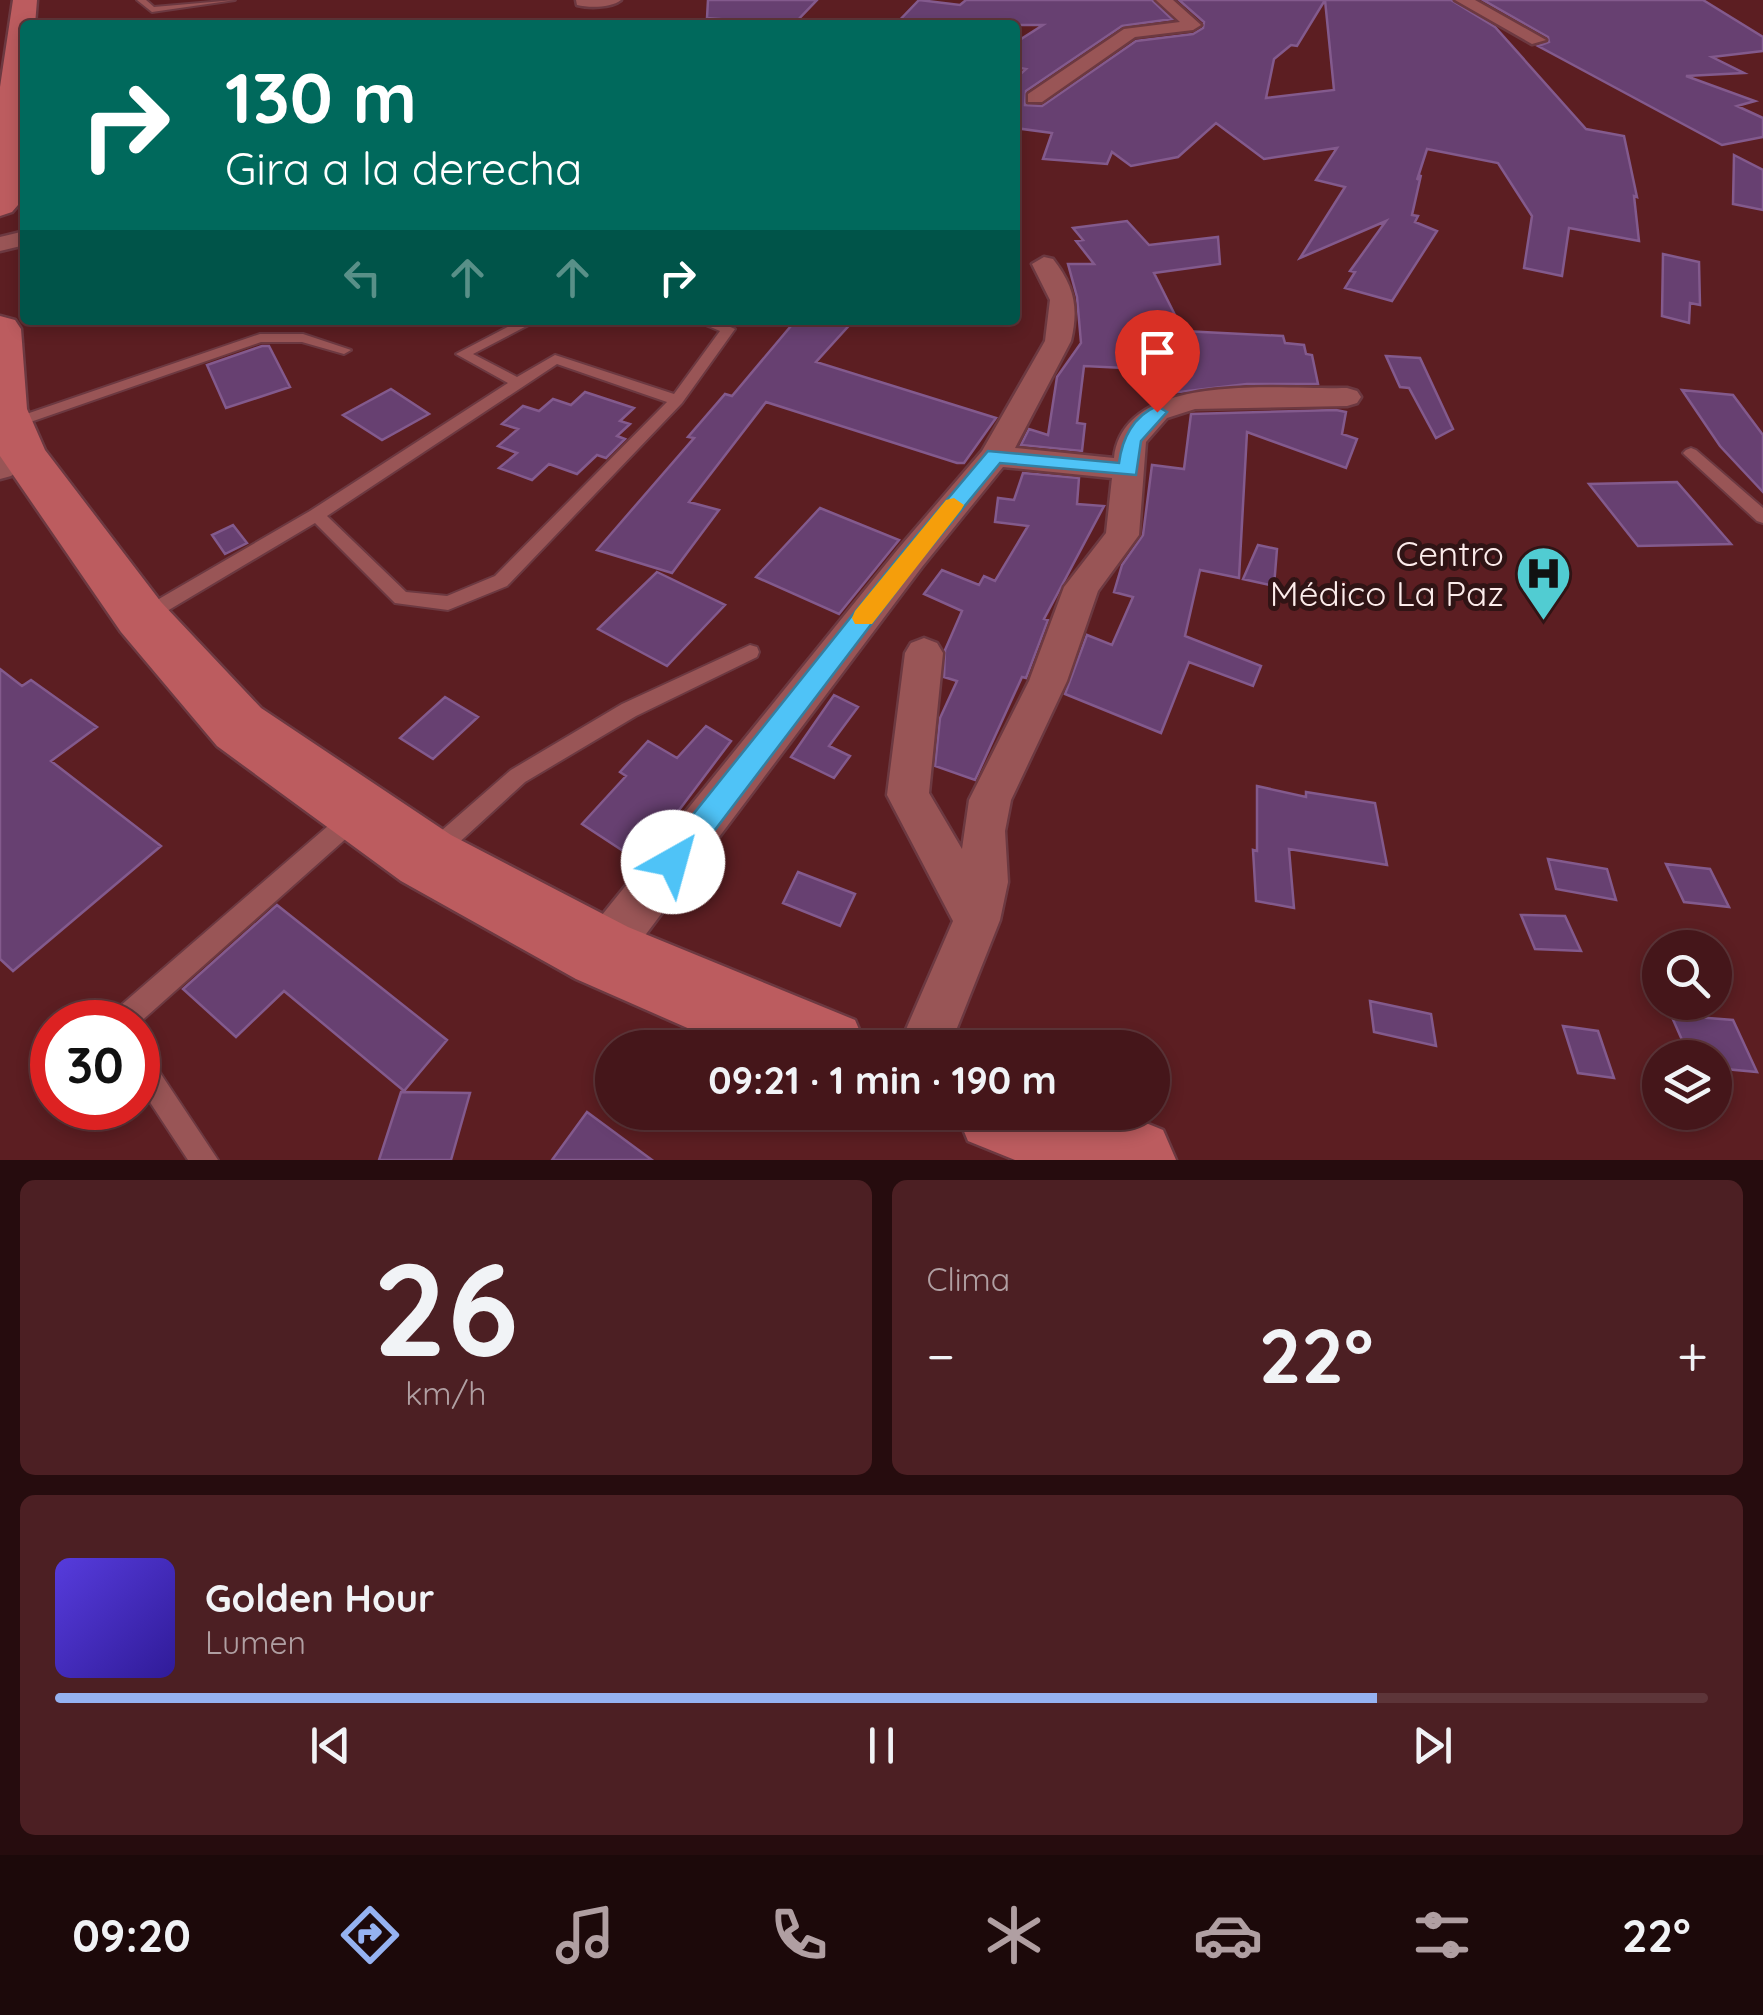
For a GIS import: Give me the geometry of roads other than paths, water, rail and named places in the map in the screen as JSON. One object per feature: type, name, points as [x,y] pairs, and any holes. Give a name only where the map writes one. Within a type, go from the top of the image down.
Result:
[{"type":"main road","points":[[0,205],[20,41]]},
{"type":"main road","points":[[0,329],[7,433],[142,618],[240,727],[426,858],[602,953],[784,1030]]},
{"type":"main road","points":[[1048,1130],[1133,1160]]},
{"type":"street","points":[[583,1],[613,0]]},
{"type":"street","points":[[1036,98],[1130,33],[1193,25],[1164,0]]},
{"type":"street","points":[[1463,0],[1538,40]]},
{"type":"street","points":[[602,953],[910,558],[995,456],[1058,341],[1063,320],[1062,286],[1044,264]]},
{"type":"street","points":[[930,1030],[977,920],[985,882],[982,831],[990,800],[1048,681],[1082,587],[1122,535],[1131,440],[1157,412],[1192,400],[1347,398]]},
{"type":"street","points":[[995,456],[1129,470]]},
{"type":"street","points":[[924,653],[908,795],[977,920]]},
{"type":"lane","points":[[141,0],[152,10],[231,0]]},
{"type":"lane","points":[[516,382],[463,354],[521,325]]},
{"type":"lane","points":[[316,515],[401,598],[448,603],[501,581],[678,400],[728,329],[716,325]]},
{"type":"lane","points":[[7,433],[260,338],[303,338],[344,350]]},
{"type":"lane","points":[[142,618],[316,515],[555,359],[678,400]]},
{"type":"lane","points":[[1691,453],[1763,517]]},
{"type":"lane","points":[[426,858],[518,776],[628,710],[750,652]]},
{"type":"lane","points":[[146,1000],[359,814]]},
{"type":"lane","points":[[160,1095],[204,1160]]},
{"type":"place","name":"Centro Médico La Paz","points":[[1543,623]]}]
